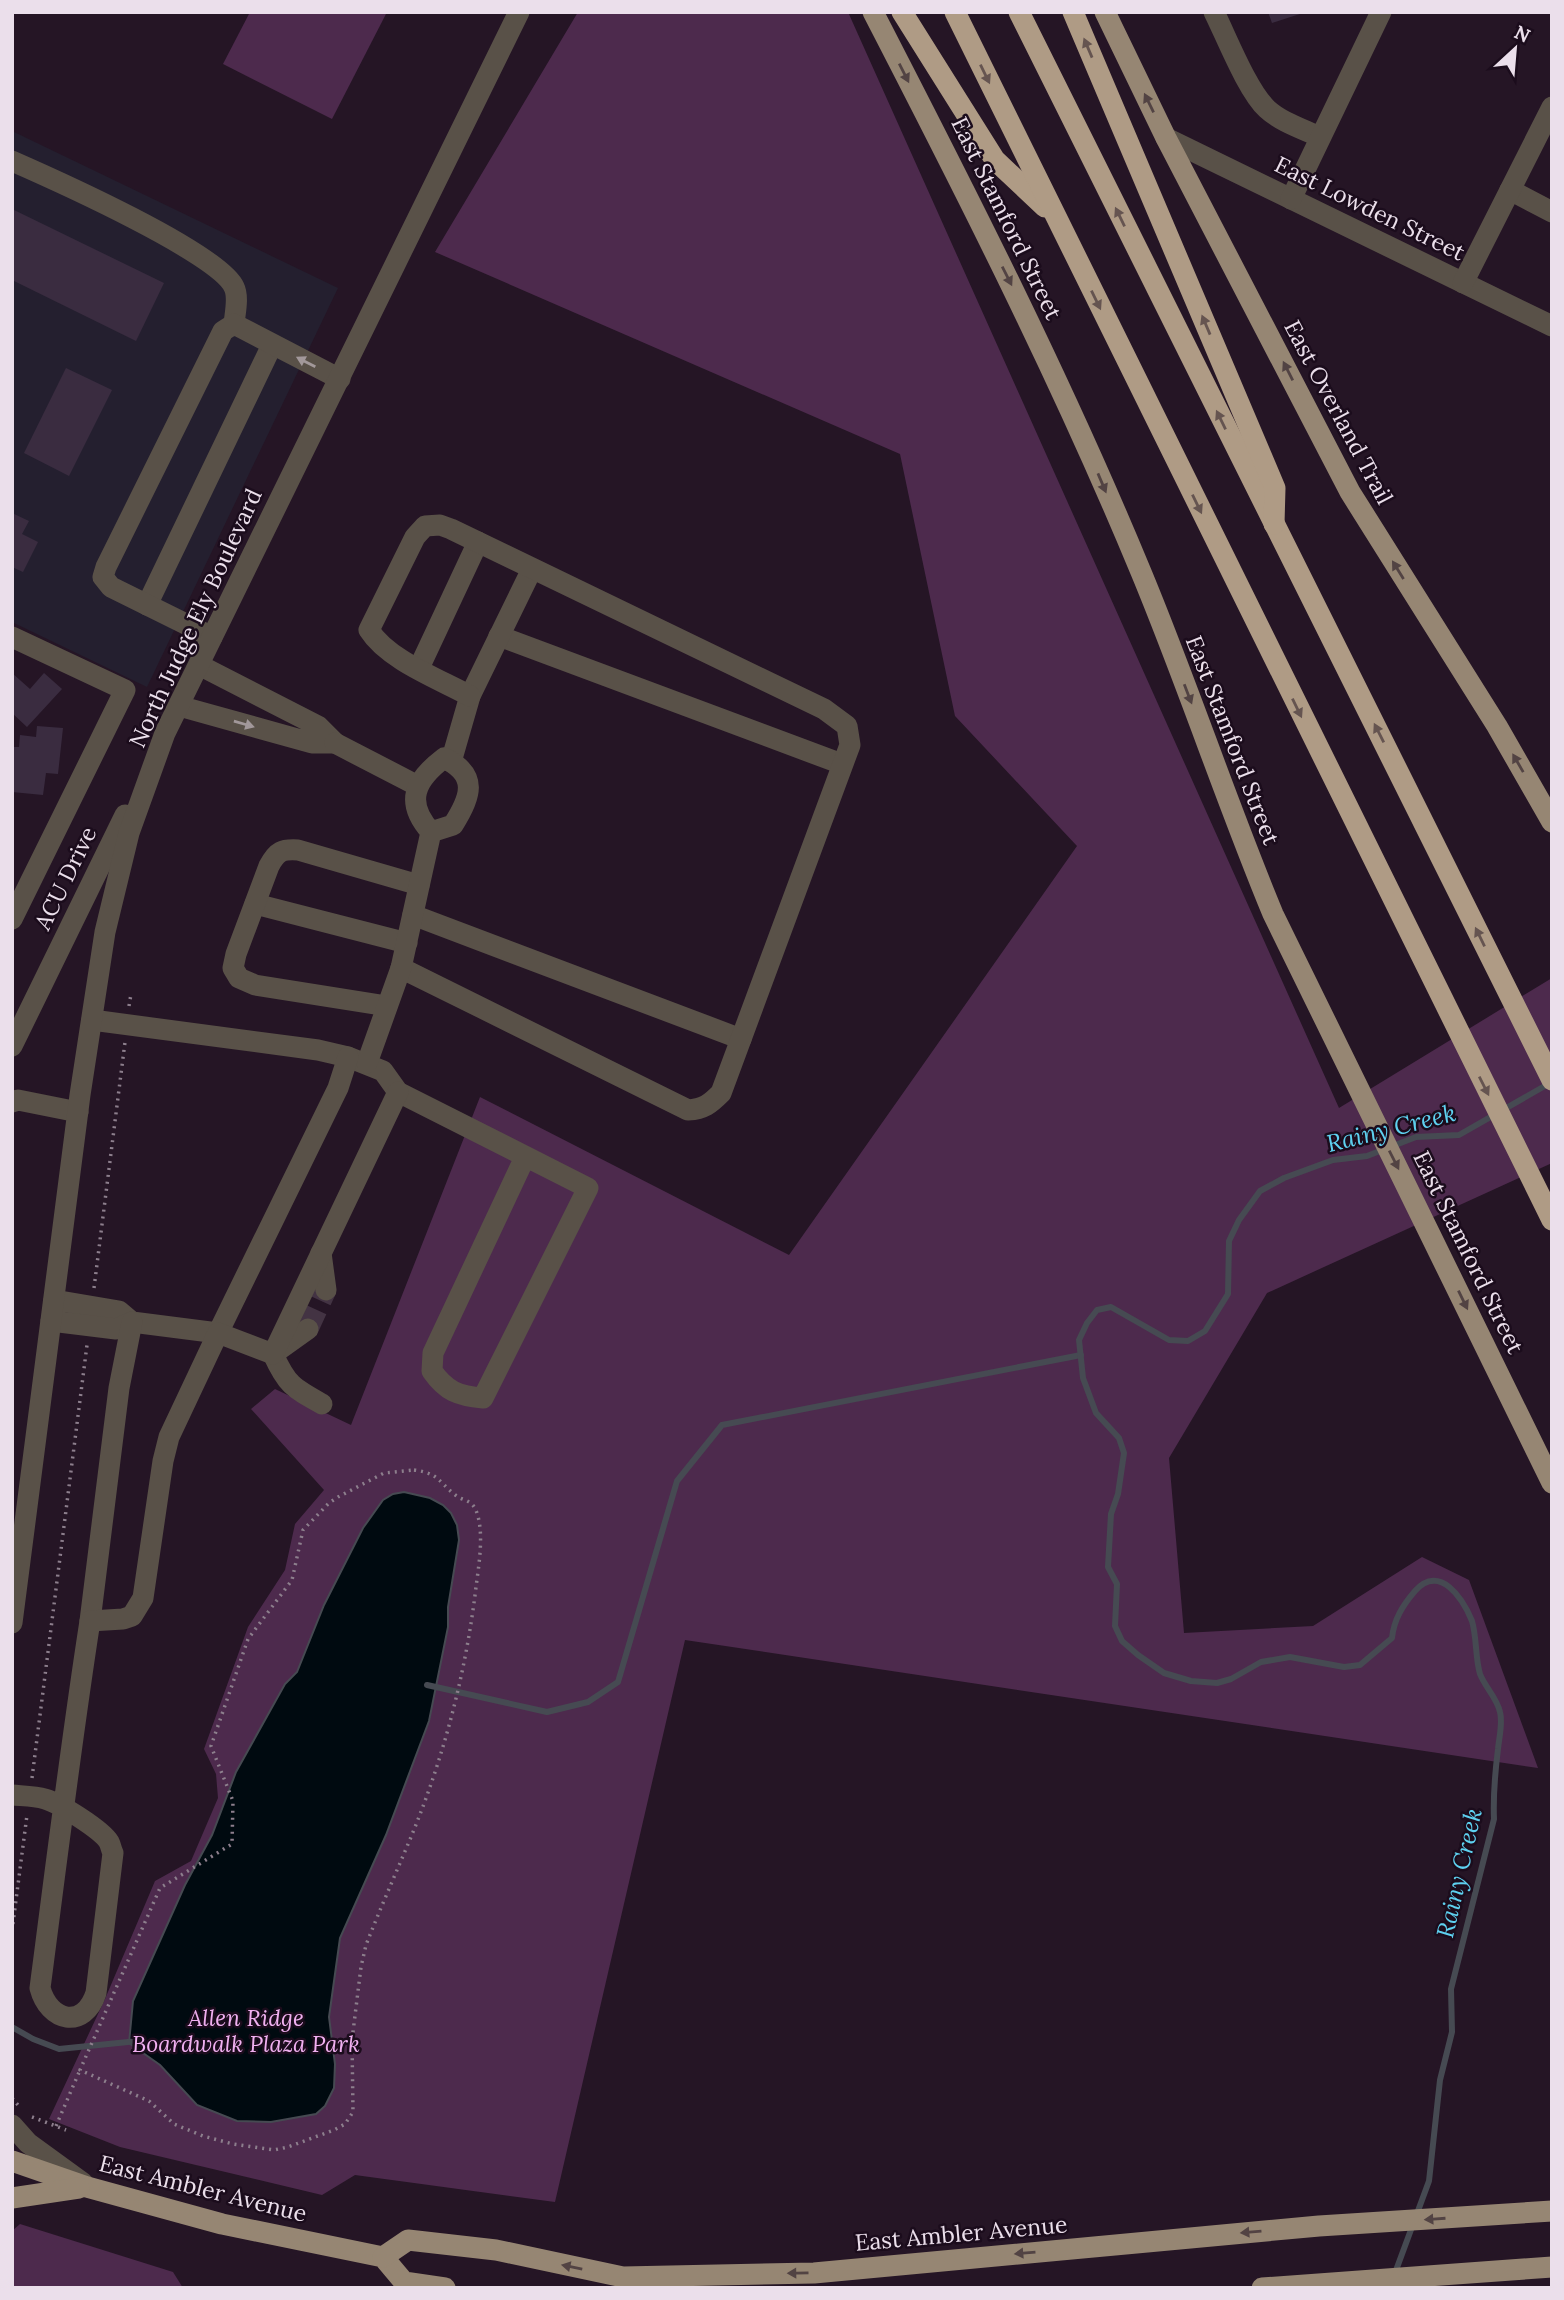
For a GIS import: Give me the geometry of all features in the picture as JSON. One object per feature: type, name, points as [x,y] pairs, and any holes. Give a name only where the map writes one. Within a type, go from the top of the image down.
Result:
[{"type":"highway","points":[[902,12],[995,160],[1055,217]]},
{"type":"highway","points":[[955,12],[1552,1220]]},
{"type":"highway","points":[[1019,12],[1552,1080]]},
{"type":"highway","points":[[1073,12],[1275,488],[1274,526]]},
{"type":"main road","name":"East Stamford Street","points":[[873,12],[1028,319],[1081,434],[1142,573],[1262,889],[1552,1483]]},
{"type":"main road","name":"East Overland Trail","points":[[1105,12],[1166,138],[1350,492],[1497,726],[1552,822]]},
{"type":"main road","name":"East Ambler Avenue","points":[[12,2161],[87,2187],[222,2224],[383,2257],[408,2240],[496,2250],[623,2277],[814,2273],[1319,2226],[1552,2211]]},
{"type":"main road","points":[[12,2198],[87,2187]]},
{"type":"main road","points":[[383,2257],[404,2282],[445,2288]]},
{"type":"main road","points":[[1262,2288],[1552,2267]]},
{"type":"street","name":"North Judge Ely Boulevard","points":[[12,1623],[78,1112],[105,932],[130,833],[165,733],[519,12]]},
{"type":"street","points":[[1214,12],[1254,91],[1265,107],[1320,137]]},
{"type":"street","points":[[1291,199],[1381,12]]},
{"type":"street","points":[[1464,283],[1552,107]]},
{"type":"street","name":"East Lowden Street","points":[[1166,138],[1552,326]]},
{"type":"street","points":[[12,161],[160,232],[211,262],[234,287],[234,324]]},
{"type":"street","points":[[1510,190],[1552,212]]},
{"type":"street","points":[[234,324],[340,379]]},
{"type":"street","points":[[212,637],[111,587],[103,577],[223,331],[234,324]]},
{"type":"street","points":[[147,605],[272,345]]},
{"type":"street","points":[[401,968],[688,1110],[701,1110],[721,1093],[850,745],[847,726],[824,709],[478,542],[440,526],[425,526],[415,537],[369,630],[377,642],[470,696]]},
{"type":"street","points":[[419,668],[478,542]]},
{"type":"street","points":[[452,762],[470,696],[532,569]]},
{"type":"street","points":[[499,636],[842,764]]},
{"type":"street","points":[[12,637],[125,690],[12,919]]},
{"type":"street","points":[[199,665],[318,726],[335,743],[418,786]]},
{"type":"street","points":[[179,706],[312,743],[335,743]]},
{"type":"street","name":"ACU Drive","points":[[12,1046],[165,733]]},
{"type":"street","points":[[444,758],[459,766],[468,780],[467,796],[453,825],[431,832],[420,820],[414,806],[418,786],[428,770],[444,758]]},
{"type":"street","points":[[90,1621],[122,1619],[132,1616],[139,1608],[146,1582],[163,1461],[169,1437],[332,1100],[358,1060],[387,1006],[401,968],[431,832]]},
{"type":"street","points":[[387,1006],[255,985],[239,978],[233,968],[276,853],[284,849],[298,850],[419,885]]},
{"type":"street","points":[[255,904],[407,943]]},
{"type":"street","points":[[413,915],[741,1039]]},
{"type":"street","points":[[92,1020],[318,1050],[358,1060],[389,1077],[398,1092],[588,1188],[483,1398],[467,1396],[443,1386],[432,1371],[433,1353],[525,1157]]},
{"type":"street","points":[[273,1354],[398,1092]]},
{"type":"street","points":[[12,1102],[18,1100],[78,1112]]},
{"type":"street","points":[[321,1253],[326,1290]]},
{"type":"street","points":[[52,1310],[116,1329],[132,1322],[218,1333],[273,1354],[291,1387],[322,1404]]},
{"type":"street","points":[[12,1795],[46,1799],[64,1808],[102,1835],[109,1842],[113,1853],[96,1993],[87,2011],[78,2017],[65,2018],[52,2012],[44,2003],[40,1988],[64,1808],[66,1775],[90,1621],[119,1388],[132,1322]]},
{"type":"street","points":[[273,1354],[308,1329]]},
{"type":"street","points":[[12,2125],[28,2143],[87,2187]]},
{"type":"path","points":[[92,1297],[125,1039]]},
{"type":"path","points":[[31,1783],[88,1336]]},
{"type":"path","points":[[55,2127],[80,2070],[85,2060],[160,1888],[232,1844],[233,1801],[212,1746],[248,1639],[292,1580],[303,1533],[329,1503],[384,1473],[414,1470],[429,1473],[443,1482],[452,1493],[468,1500],[478,1517],[479,1547],[472,1618],[461,1681],[420,1813],[366,1945],[352,2040],[353,2112],[345,2124],[288,2147],[256,2148],[203,2136],[174,2124],[149,2101],[80,2070]]},
{"type":"path","points":[[12,1931],[27,1813]]},
{"type":"path","points":[[12,2098],[31,2116],[66,2130]]},
{"type":"shaded area","points":[[12,131],[338,288],[147,687],[12,622]]},
{"type":"shaded area","points":[[404,1492],[430,1498],[443,1505],[457,1525],[459,1540],[448,1607],[448,1627],[429,1721],[386,1835],[340,1938],[329,2017],[335,2064],[334,2088],[325,2106],[316,2114],[271,2122],[237,2121],[197,2105],[160,2065],[129,2043],[133,2001],[185,1885],[212,1835],[236,1772],[285,1684],[297,1672],[324,1605],[363,1528],[383,1500]]},
{"type":"green space","points":[[250,12],[387,12],[332,119],[223,64]]},
{"type":"green space","name":"Allen Ridge Boardwalk Plaza Park","points":[[578,12],[848,12],[1339,1108],[1552,978],[1552,1163],[1267,1293],[1169,1458],[1184,1633],[1313,1626],[1422,1557],[1469,1580],[1538,1768],[685,1640],[555,2202],[355,2175],[322,2195],[120,2147],[49,2119],[105,1999],[155,1881],[191,1861],[218,1798],[216,1774],[204,1749],[248,1627],[285,1570],[295,1524],[324,1490],[251,1409],[275,1389],[351,1425],[480,1097],[789,1255],[1077,846],[955,716],[900,454],[435,252]]},
{"type":"green space","points":[[20,2224],[173,2272],[183,2288],[12,2288],[12,2231]]},
{"type":"building","points":[[1268,12],[1302,12],[1303,13],[1272,23]]},
{"type":"building","points":[[12,209],[164,283],[136,341],[12,280]]},
{"type":"building","points":[[66,368],[112,390],[69,476],[24,453]]},
{"type":"building","points":[[12,513],[29,521],[22,534],[38,542],[23,572],[12,567]]},
{"type":"building","points":[[12,673],[30,689],[44,673],[62,689],[27,727],[12,713]]},
{"type":"building","points":[[37,726],[63,728],[58,774],[46,773],[43,795],[12,792],[12,747],[19,747],[20,735],[36,737]]},
{"type":"waterway","name":"Rainy Creek","points":[[1395,2273],[1429,2181],[1440,2080],[1452,2032],[1451,1989],[1494,1819],[1494,1784],[1501,1716],[1480,1674],[1472,1621],[1457,1594],[1442,1582],[1433,1581],[1424,1583],[1415,1591],[1400,1613],[1392,1638],[1360,1665],[1344,1667],[1290,1657],[1261,1662],[1231,1679],[1217,1683],[1191,1681],[1164,1673],[1138,1655],[1122,1641],[1115,1626],[1117,1584],[1108,1567],[1111,1514],[1118,1494],[1124,1453],[1119,1438],[1096,1413],[1083,1378],[1079,1340],[1097,1310],[1111,1307],[1169,1340],[1188,1341],[1205,1331],[1228,1294],[1229,1241],[1239,1220],[1260,1191],[1284,1178],[1333,1160],[1367,1156],[1416,1137],[1459,1135],[1550,1083]]},
{"type":"waterway","points":[[427,1685],[547,1712],[588,1702],[618,1682],[677,1481],[722,1425],[1081,1355]]},
{"type":"waterway","points":[[12,2027],[59,2049],[138,2041]]},
{"type":"tunnel","points":[[308,1329],[326,1290]]}]
